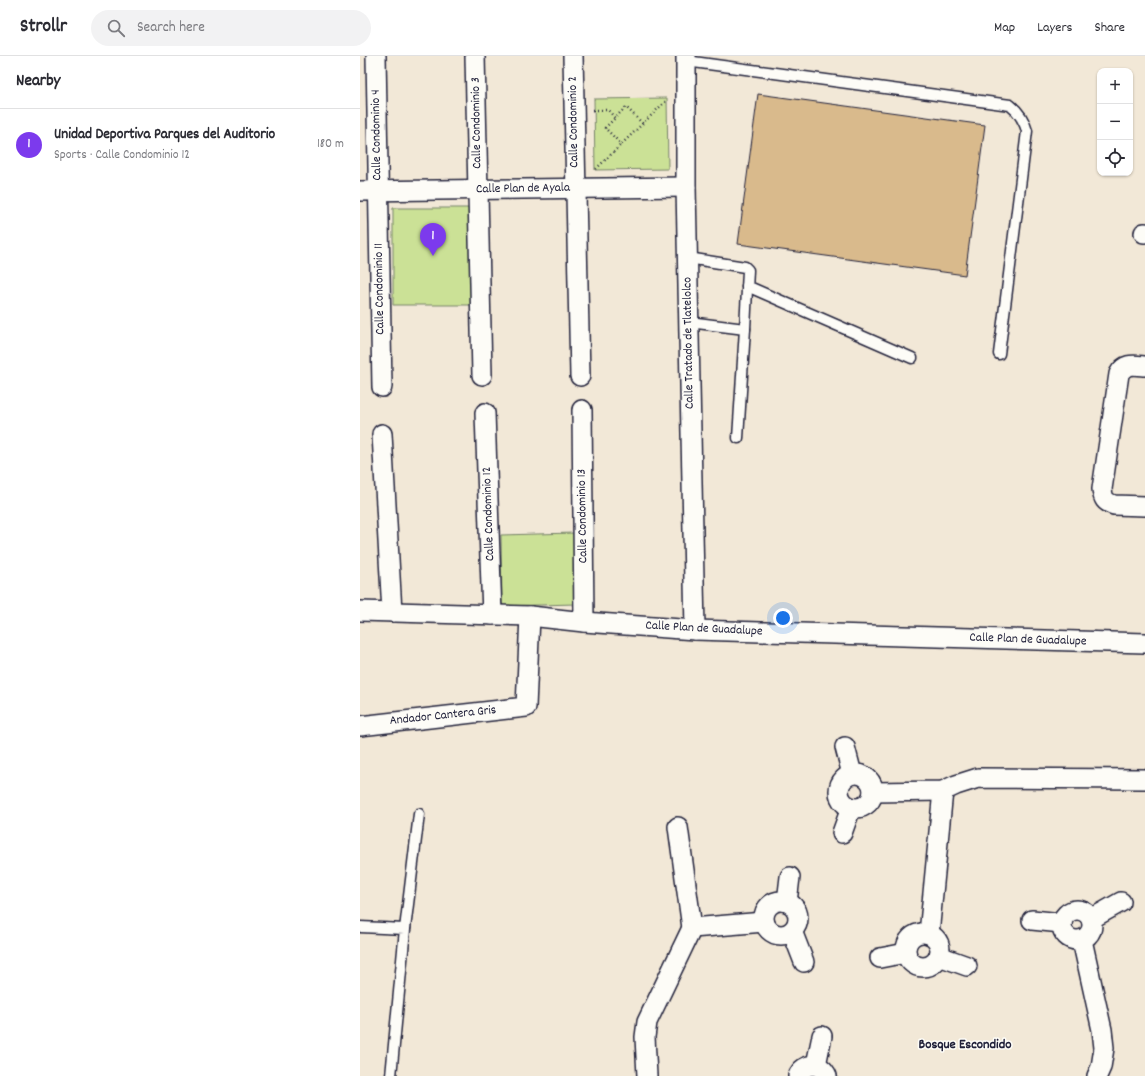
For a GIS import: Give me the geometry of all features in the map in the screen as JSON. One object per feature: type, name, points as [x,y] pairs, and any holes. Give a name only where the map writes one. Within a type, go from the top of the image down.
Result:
[{"type":"street","name":"Calle Condominio 4","points":[[369,191],[376,56]]},
{"type":"street","name":"Calle Condominio 3","points":[[475,56],[478,189]]},
{"type":"street","name":"Calle Condominio 2","points":[[573,56],[576,188]]},
{"type":"street","name":"Calle Tratado de Tlatelolco","points":[[686,58],[686,187],[695,630]]},
{"type":"street","name":"Calle Plan de Ayala","points":[[369,191],[686,187]]},
{"type":"street","points":[[576,188],[580,376]]},
{"type":"street","points":[[478,189],[482,374]]},
{"type":"street","name":"Calle Condominio 11","points":[[369,191],[382,387]]},
{"type":"street","points":[[1145,366],[1128,366],[1122,368],[1119,374],[1102,489],[1102,495],[1105,501],[1114,505],[1145,506]]},
{"type":"street","name":"Calle Condominio 13","points":[[582,410],[584,622]]},
{"type":"street","name":"Calle Condominio 12","points":[[485,413],[492,615]]},
{"type":"street","points":[[382,434],[392,612]]},
{"type":"street","name":"Calle Plan de Guadalupe","points":[[360,611],[530,616],[584,622],[695,630],[1145,643]]},
{"type":"street","name":"Andador Cantera Gris","points":[[360,726],[526,707],[530,616]]},
{"type":"street","points":[[845,747],[852,774]]},
{"type":"street","points":[[852,774],[862,775],[869,780],[873,792],[872,797],[867,804],[856,808],[851,808],[845,805],[839,794],[840,783],[845,777],[852,774]]},
{"type":"street","points":[[873,792],[943,790],[978,778],[1145,779]]},
{"type":"street","points":[[929,934],[943,790]]},
{"type":"street","points":[[842,833],[851,808]]},
{"type":"street","points":[[647,1076],[645,1037],[647,1022],[692,928],[678,827]]},
{"type":"street","points":[[787,902],[790,877]]},
{"type":"street","points":[[778,901],[787,902],[793,906],[797,912],[798,919],[796,926],[792,932],[784,935],[775,935],[768,930],[764,922],[765,913],[770,905],[778,901]]},
{"type":"street","points":[[1091,919],[1121,902]]},
{"type":"street","points":[[1081,910],[1091,919],[1093,928],[1090,935],[1082,940],[1068,938],[1064,934],[1062,923],[1065,916],[1069,912],[1081,910]]},
{"type":"street","points":[[1032,920],[1062,923]]},
{"type":"street","points":[[692,928],[764,922]]},
{"type":"street","points":[[792,932],[804,962]]},
{"type":"street","points":[[919,933],[929,934],[936,939],[940,946],[939,956],[934,963],[923,968],[913,964],[906,953],[908,942],[913,936],[919,933]]},
{"type":"street","points":[[1082,940],[1102,1030],[1104,1048],[1101,1067],[1097,1076]]},
{"type":"street","points":[[880,958],[906,953]]},
{"type":"street","points":[[939,956],[967,966]]},
{"type":"street","points":[[798,1076],[800,1071],[810,1065],[822,1071],[822,1036]]},
{"type":"lane","points":[[686,58],[1010,105],[1015,109],[1021,115],[1027,131],[999,354]]},
{"type":"lane","points":[[688,258],[745,267],[748,270],[738,438]]},
{"type":"lane","points":[[747,286],[912,358]]},
{"type":"lane","points":[[689,322],[745,329]]},
{"type":"lane","points":[[391,1076],[405,929],[419,814]]},
{"type":"lane","points":[[360,927],[405,929]]},
{"type":"path","points":[[576,188],[622,145],[686,81]]},
{"type":"path","points":[[622,145],[605,128],[626,107],[643,124]]},
{"type":"path","points":[[574,111],[608,110],[615,118]]},
{"type":"green space","points":[[667,98],[668,169],[595,170],[594,99]]},
{"type":"green space","points":[[393,208],[472,208],[475,305],[393,305]]},
{"type":"green space","points":[[574,533],[575,604],[502,606],[501,535]]},
{"type":"building","points":[[758,94],[985,125],[965,275],[738,244]]},
{"type":"place","name":"Unidad Deportiva Parques del Auditorio","points":[[433,256]]},
{"type":"district","name":"Bosque Escondido","points":[[965,1045]]}]
